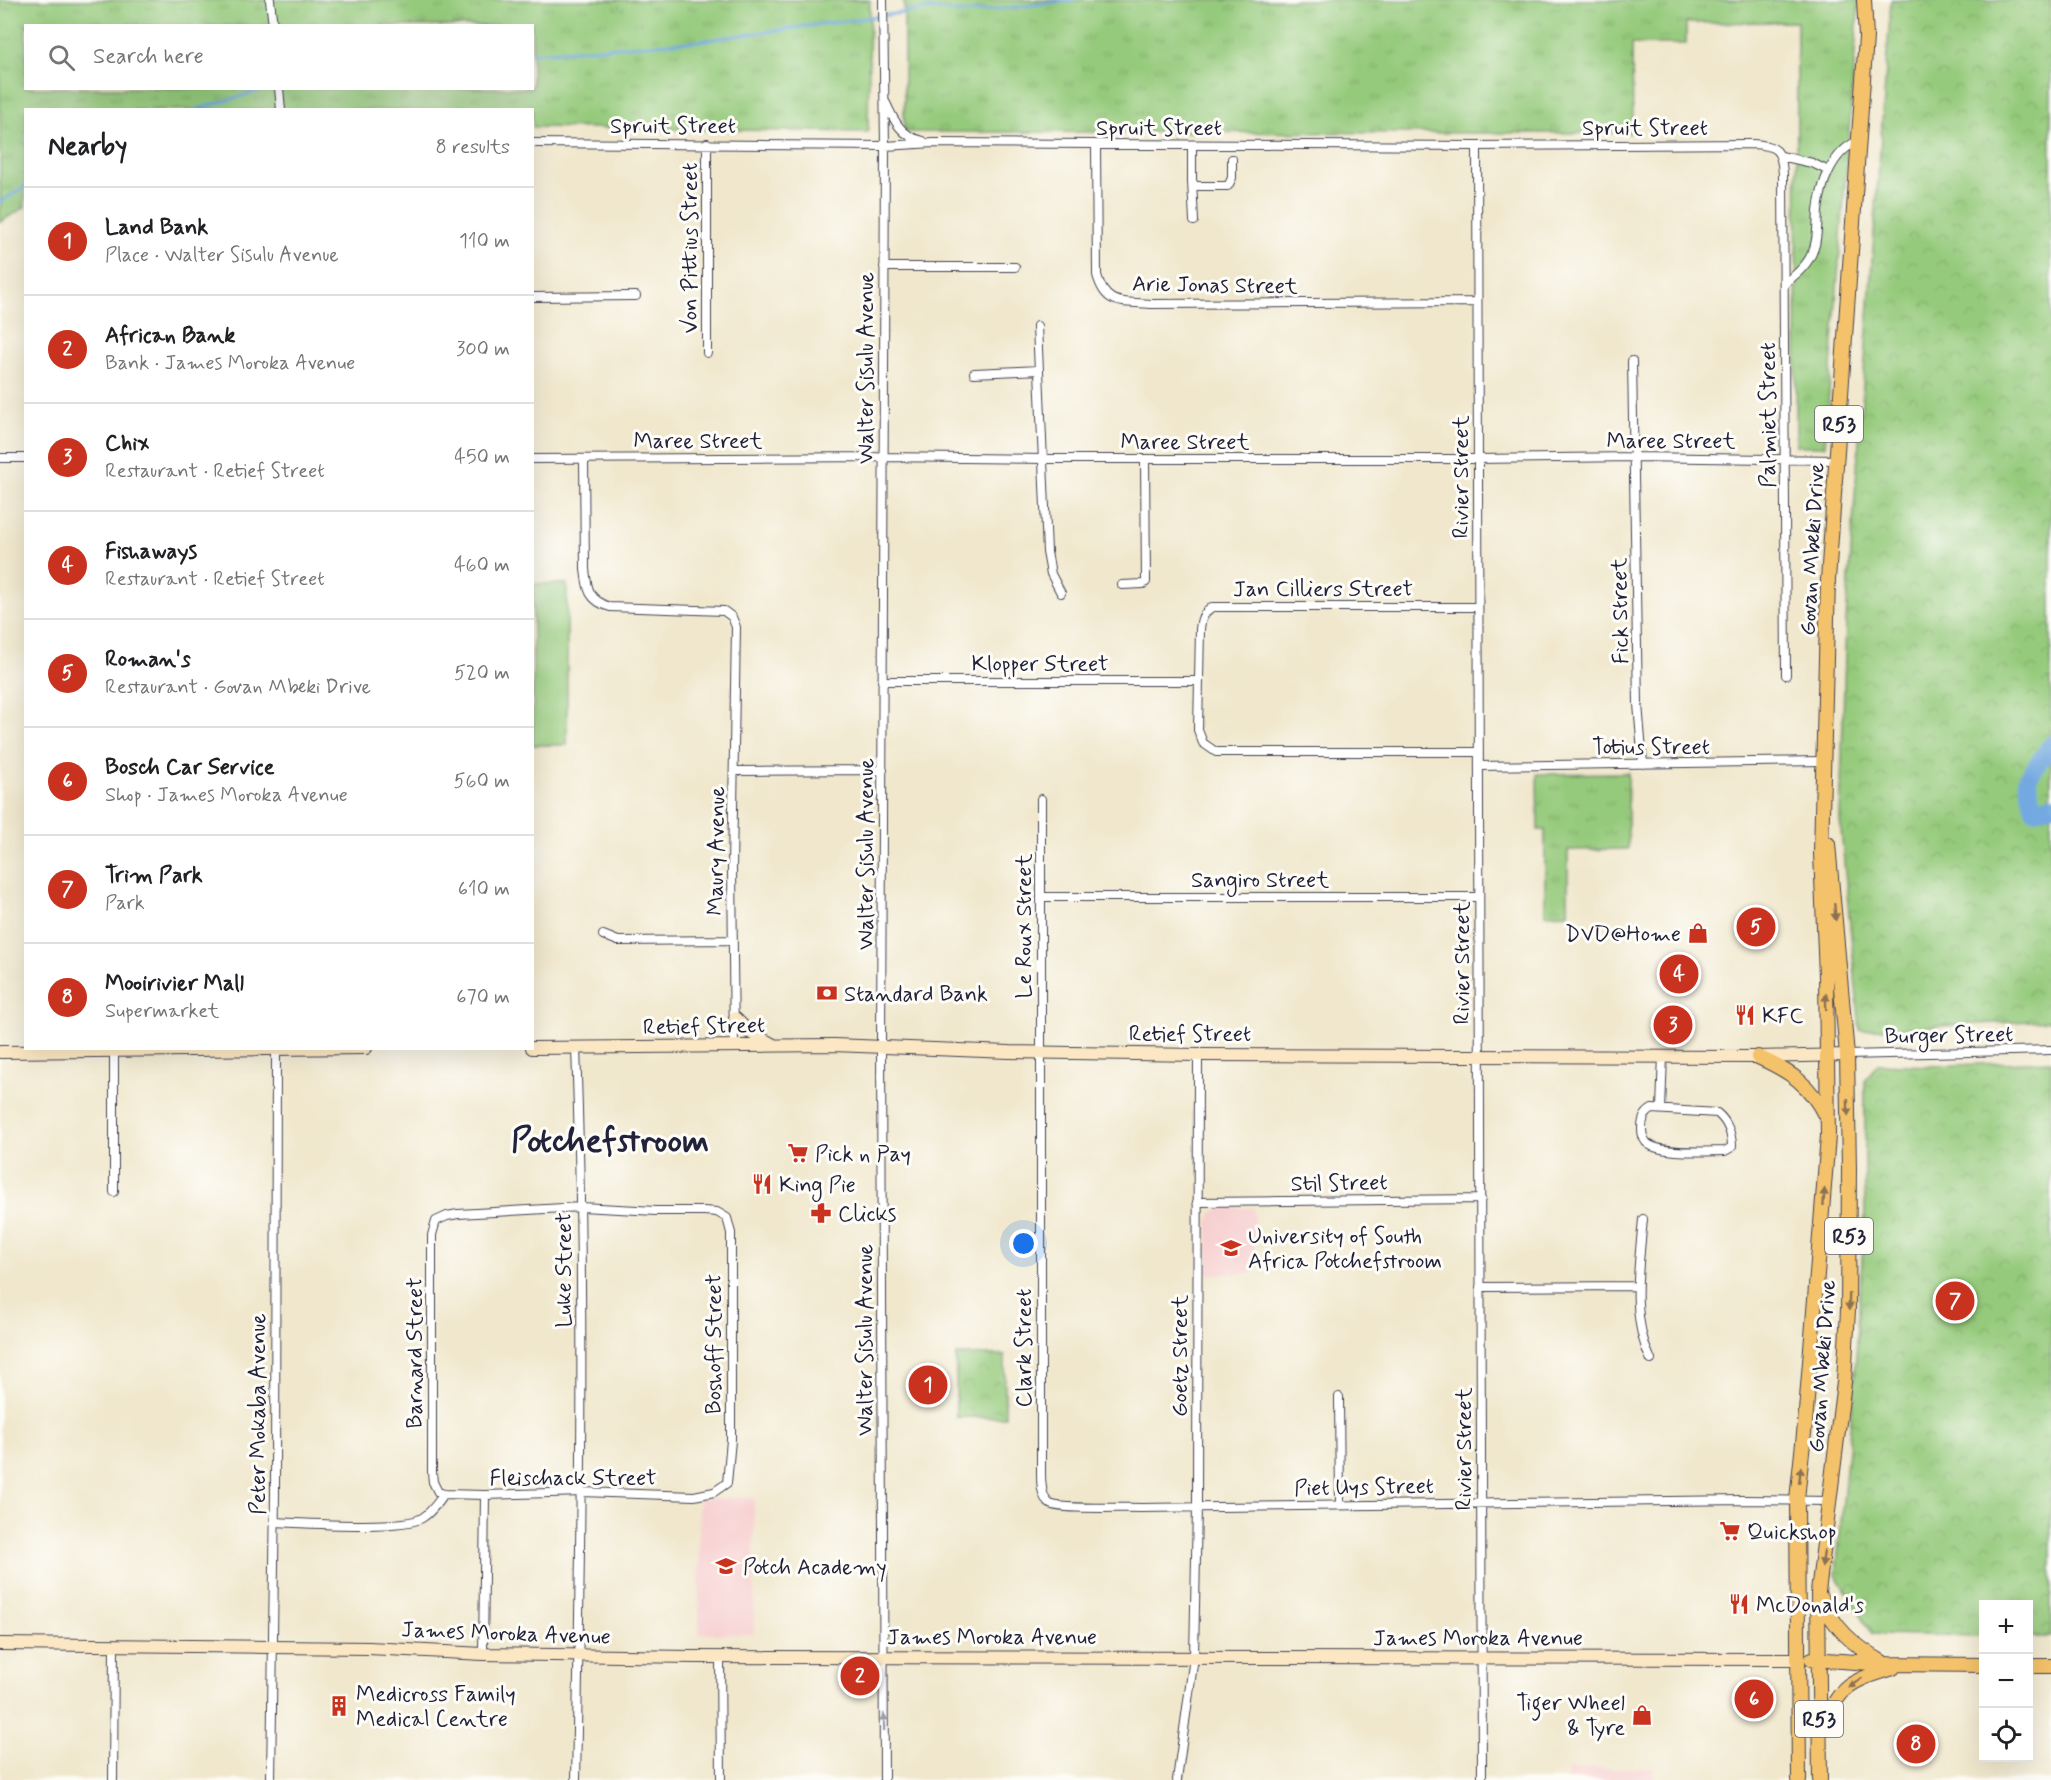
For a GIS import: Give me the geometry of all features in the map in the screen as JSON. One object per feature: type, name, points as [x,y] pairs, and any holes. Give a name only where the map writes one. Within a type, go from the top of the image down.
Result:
[{"type":"main road","name":"Govan Mbeki Drive","points":[[1799,1780],[1797,1499],[1819,1270],[1828,1122],[1821,853],[1828,580],[1866,37],[1864,0]]},
{"type":"main road","name":"Govan Mbeki Drive","points":[[1866,37],[1873,0]]},
{"type":"main road","name":"Govan Mbeki Drive","points":[[1820,1780],[1818,1592],[1844,1382],[1848,1310],[1850,1168],[1847,1055],[1830,855],[1823,812]]},
{"type":"main road","points":[[1758,1057],[1783,1068],[1806,1085],[1819,1103],[1828,1122]]},
{"type":"main road","points":[[1818,1592],[1834,1623],[1844,1635],[1863,1652],[1885,1664]]},
{"type":"main road","name":"James Moroka Avenue","points":[[1798,1659],[1885,1664],[1979,1665]]},
{"type":"main road","points":[[1819,1737],[1833,1705],[1854,1681],[1866,1675],[1909,1663]]},
{"type":"main road","points":[[2033,1666],[2051,1666]]},
{"type":"street","points":[[270,0],[273,24]]},
{"type":"street","name":"Walter Sisulu Avenue","points":[[883,3],[885,146],[881,1046],[884,1780]]},
{"type":"street","points":[[279,90],[281,108]]},
{"type":"street","points":[[884,97],[893,119],[902,131],[913,139],[934,143]]},
{"type":"street","points":[[1784,284],[1799,273],[1814,249],[1820,196],[1829,171],[1846,146],[1858,141]]},
{"type":"street","name":"Spruit Street","points":[[534,142],[885,146],[934,143],[1477,146],[1760,144],[1777,149],[1781,156],[1829,171]]},
{"type":"street","name":"Von Pittius Street","points":[[707,143],[707,353]]},
{"type":"street","name":"Arie Jonas Street","points":[[1096,145],[1097,275],[1101,288],[1115,301],[1151,304],[1477,302]]},
{"type":"street","points":[[1192,145],[1194,221]]},
{"type":"street","name":"Rivier Street","points":[[1477,146],[1482,1780]]},
{"type":"street","name":"Palmiet Street","points":[[1781,156],[1783,175],[1786,675]]},
{"type":"street","points":[[1192,181],[1196,186],[1228,186],[1232,178],[1232,159]]},
{"type":"street","points":[[884,267],[1015,267]]},
{"type":"street","points":[[534,297],[636,296]]},
{"type":"street","points":[[1036,327],[1047,552],[1052,574],[1061,593]]},
{"type":"street","name":"Fick Street","points":[[1632,361],[1638,704],[1643,764]]},
{"type":"street","points":[[974,373],[1039,370]]},
{"type":"street","name":"Maree Street","points":[[534,459],[1635,457],[1837,460]]},
{"type":"street","points":[[0,458],[24,458]]},
{"type":"street","points":[[584,459],[585,569],[588,589],[596,602],[610,607],[716,609],[732,616],[736,627],[734,771]]},
{"type":"street","points":[[1122,585],[1146,582],[1145,459]]},
{"type":"street","name":"Jan Cilliers Street","points":[[1198,681],[1201,622],[1205,611],[1212,607],[1478,607]]},
{"type":"street","name":"Klopper Street","points":[[882,681],[1198,681]]},
{"type":"street","points":[[1198,681],[1198,730],[1203,743],[1216,752],[1478,752]]},
{"type":"street","name":"Totius Street","points":[[1479,766],[1824,761]]},
{"type":"street","name":"Maury Avenue","points":[[734,1045],[734,771],[883,770]]},
{"type":"street","name":"Le Roux Street","points":[[1040,1053],[1041,800]]},
{"type":"street","name":"Sangiro Street","points":[[1041,897],[1479,897]]},
{"type":"street","points":[[603,935],[618,941],[733,940]]},
{"type":"street","points":[[735,1018],[749,1032],[774,1045]]},
{"type":"street","name":"Retief Street","points":[[534,1048],[774,1045],[1198,1055],[1479,1054],[1758,1057],[1847,1055]]},
{"type":"street","name":"Luke Street","points":[[576,1048],[581,1207],[582,1492],[576,1780]]},
{"type":"street","points":[[0,1052],[222,1050]]},
{"type":"street","name":"Peter Mokaba Avenue","points":[[271,1780],[276,1471],[276,1050]]},
{"type":"street","name":"Burger Street","points":[[1847,1055],[2051,1050]]},
{"type":"street","points":[[114,1052],[114,1192]]},
{"type":"street","name":"Clark Street","points":[[1040,1053],[1041,1473],[1046,1498]]},
{"type":"street","name":"Goetz Street","points":[[1177,1780],[1194,1657],[1197,1507],[1198,1055]]},
{"type":"street","points":[[1661,1109],[1663,1055]]},
{"type":"street","points":[[1661,1109],[1717,1113],[1726,1123],[1732,1139],[1732,1148],[1725,1152],[1674,1150],[1651,1146],[1643,1138],[1643,1118],[1648,1111],[1661,1109]]},
{"type":"street","name":"Stil Street","points":[[1197,1202],[1481,1199]]},
{"type":"street","name":"Boshoff Street","points":[[581,1207],[717,1212],[727,1218],[731,1233],[731,1440],[727,1483]]},
{"type":"street","name":"Barnard Street","points":[[444,1494],[435,1489],[432,1472],[432,1235],[436,1221],[458,1214],[581,1207]]},
{"type":"street","points":[[1643,1219],[1637,1286],[1642,1334],[1651,1360]]},
{"type":"street","points":[[1480,1287],[1637,1286]]},
{"type":"street","points":[[1339,1397],[1340,1505]]},
{"type":"street","name":"Fleischack Street","points":[[444,1494],[582,1492],[694,1496],[714,1491],[727,1483]]},
{"type":"street","points":[[274,1522],[366,1524],[411,1521],[421,1519],[428,1514],[444,1494]]},
{"type":"street","points":[[483,1654],[484,1495]]},
{"type":"street","name":"Piet Uys Street","points":[[1046,1498],[1051,1504],[1064,1506],[1197,1507],[1797,1499],[1829,1501]]},
{"type":"street","name":"James Moroka Avenue","points":[[0,1644],[369,1648],[579,1656],[1798,1659]]},
{"type":"street","points":[[113,1780],[114,1644]]},
{"type":"street","points":[[720,1657],[721,1780]]},
{"type":"shaded area","name":"University of South Africa Potchefstroom","points":[[1222,1208],[1254,1208],[1254,1273],[1208,1274],[1208,1223],[1212,1213]]},
{"type":"shaded area","name":"Potch Academy","points":[[699,1498],[754,1498],[754,1634],[699,1634]]},
{"type":"shaded area","points":[[1653,1768],[1653,1780],[1567,1780],[1567,1769]]},
{"type":"green space","points":[[0,0],[870,0],[868,132],[534,127],[534,108],[24,108],[24,208],[0,222]]},
{"type":"green space","points":[[904,0],[1859,0],[1825,446],[1796,446],[1797,22],[1686,23],[1686,44],[1632,44],[1633,133],[904,132]]},
{"type":"green space","points":[[1891,0],[2051,0],[2051,1020],[1860,1030],[1840,819],[1846,620]]},
{"type":"green space","points":[[534,584],[567,584],[567,745],[534,745]]},
{"type":"green space","points":[[1628,773],[1628,849],[1568,850],[1568,913],[1545,914],[1545,830],[1538,830],[1537,774]]},
{"type":"green space","points":[[2051,1061],[2051,1637],[2033,1637],[2033,1600],[1979,1600],[1979,1636],[1873,1634],[1836,1574],[1854,1387],[1865,1215],[1865,1079],[1878,1064],[1930,1066]]},
{"type":"green space","points":[[956,1355],[1005,1355],[1005,1417],[956,1417]]},
{"type":"waterway","points":[[534,53],[699,41],[930,9],[964,13],[1074,0]]},
{"type":"waterway","points":[[201,108],[262,90]]},
{"type":"waterway","points":[[0,202],[24,187]]},
{"type":"waterway","points":[[2051,745],[2027,779],[2034,810],[2051,805]]},
{"type":"place","name":"Roman's","points":[[1756,927]]},
{"type":"place","name":"DVD@Home","points":[[1698,933]]},
{"type":"place","name":"Fishaways","points":[[1679,974]]},
{"type":"place","name":"Standard Bank","points":[[827,993]]},
{"type":"place","name":"KFC","points":[[1745,1015]]},
{"type":"place","name":"Chix","points":[[1673,1025]]},
{"type":"place","name":"Pick n Pay","points":[[798,1153]]},
{"type":"place","name":"King Pie","points":[[762,1184]]},
{"type":"place","name":"Clicks","points":[[821,1213]]},
{"type":"place","name":"University of South Africa Potchefstroom","points":[[1231,1248]]},
{"type":"place","name":"Trim Park","points":[[1955,1301]]},
{"type":"place","name":"Land Bank","points":[[928,1385]]},
{"type":"place","name":"Quickshop","points":[[1730,1531]]},
{"type":"place","name":"Potch Academy","points":[[726,1566]]},
{"type":"place","name":"McDonald's","points":[[1739,1604]]},
{"type":"place","name":"African Bank","points":[[860,1676]]},
{"type":"place","name":"Bosch Car Service","points":[[1754,1699]]},
{"type":"place","name":"Medicross Family Medical Centre","points":[[339,1706]]},
{"type":"place","name":"Tiger Wheel & Tyre","points":[[1642,1715]]},
{"type":"place","name":"Mooirivier Mall","points":[[1916,1744]]},
{"type":"district","name":"Potchefstroom","points":[[610,1139]]}]
